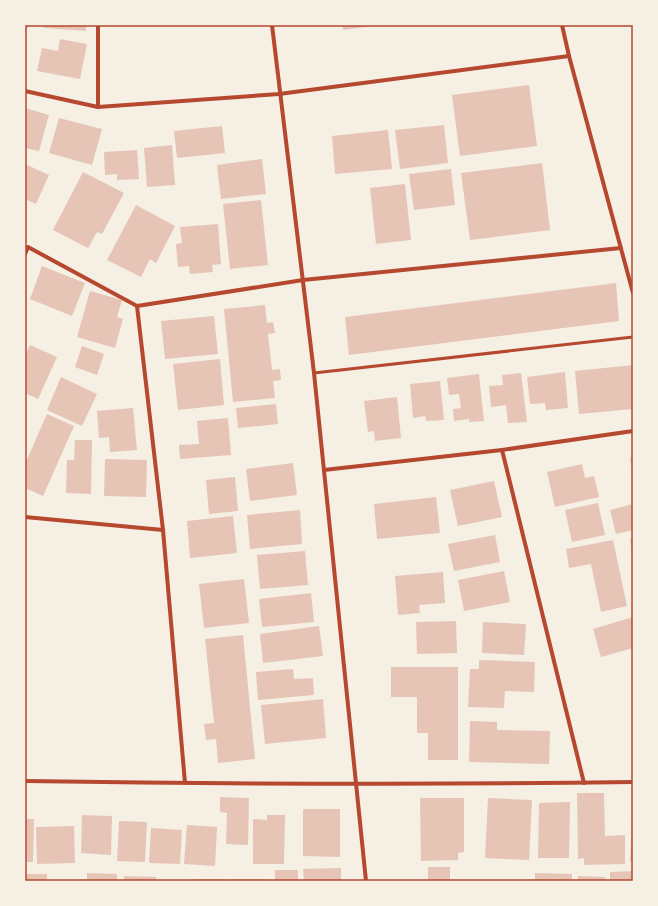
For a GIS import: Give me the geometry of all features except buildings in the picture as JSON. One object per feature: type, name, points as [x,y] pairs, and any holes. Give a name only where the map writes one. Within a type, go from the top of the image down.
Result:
[{"type":"street","points":[[98,25],[98,107]]},
{"type":"street","points":[[272,25],[279,94],[314,373],[366,881]]},
{"type":"street","points":[[562,25],[633,293]]},
{"type":"street","points":[[25,91],[98,107],[279,94],[569,56]]},
{"type":"street","points":[[25,254],[28,247],[138,306],[303,280],[620,248]]},
{"type":"street","points":[[138,306],[163,530],[185,784]]},
{"type":"street","points":[[324,470],[502,450],[633,431]]},
{"type":"street","points":[[502,450],[584,783]]},
{"type":"street","points":[[25,517],[163,530]]},
{"type":"street","points":[[25,781],[185,784],[633,782]]},
{"type":"lane","points":[[314,373],[633,337]]}]
